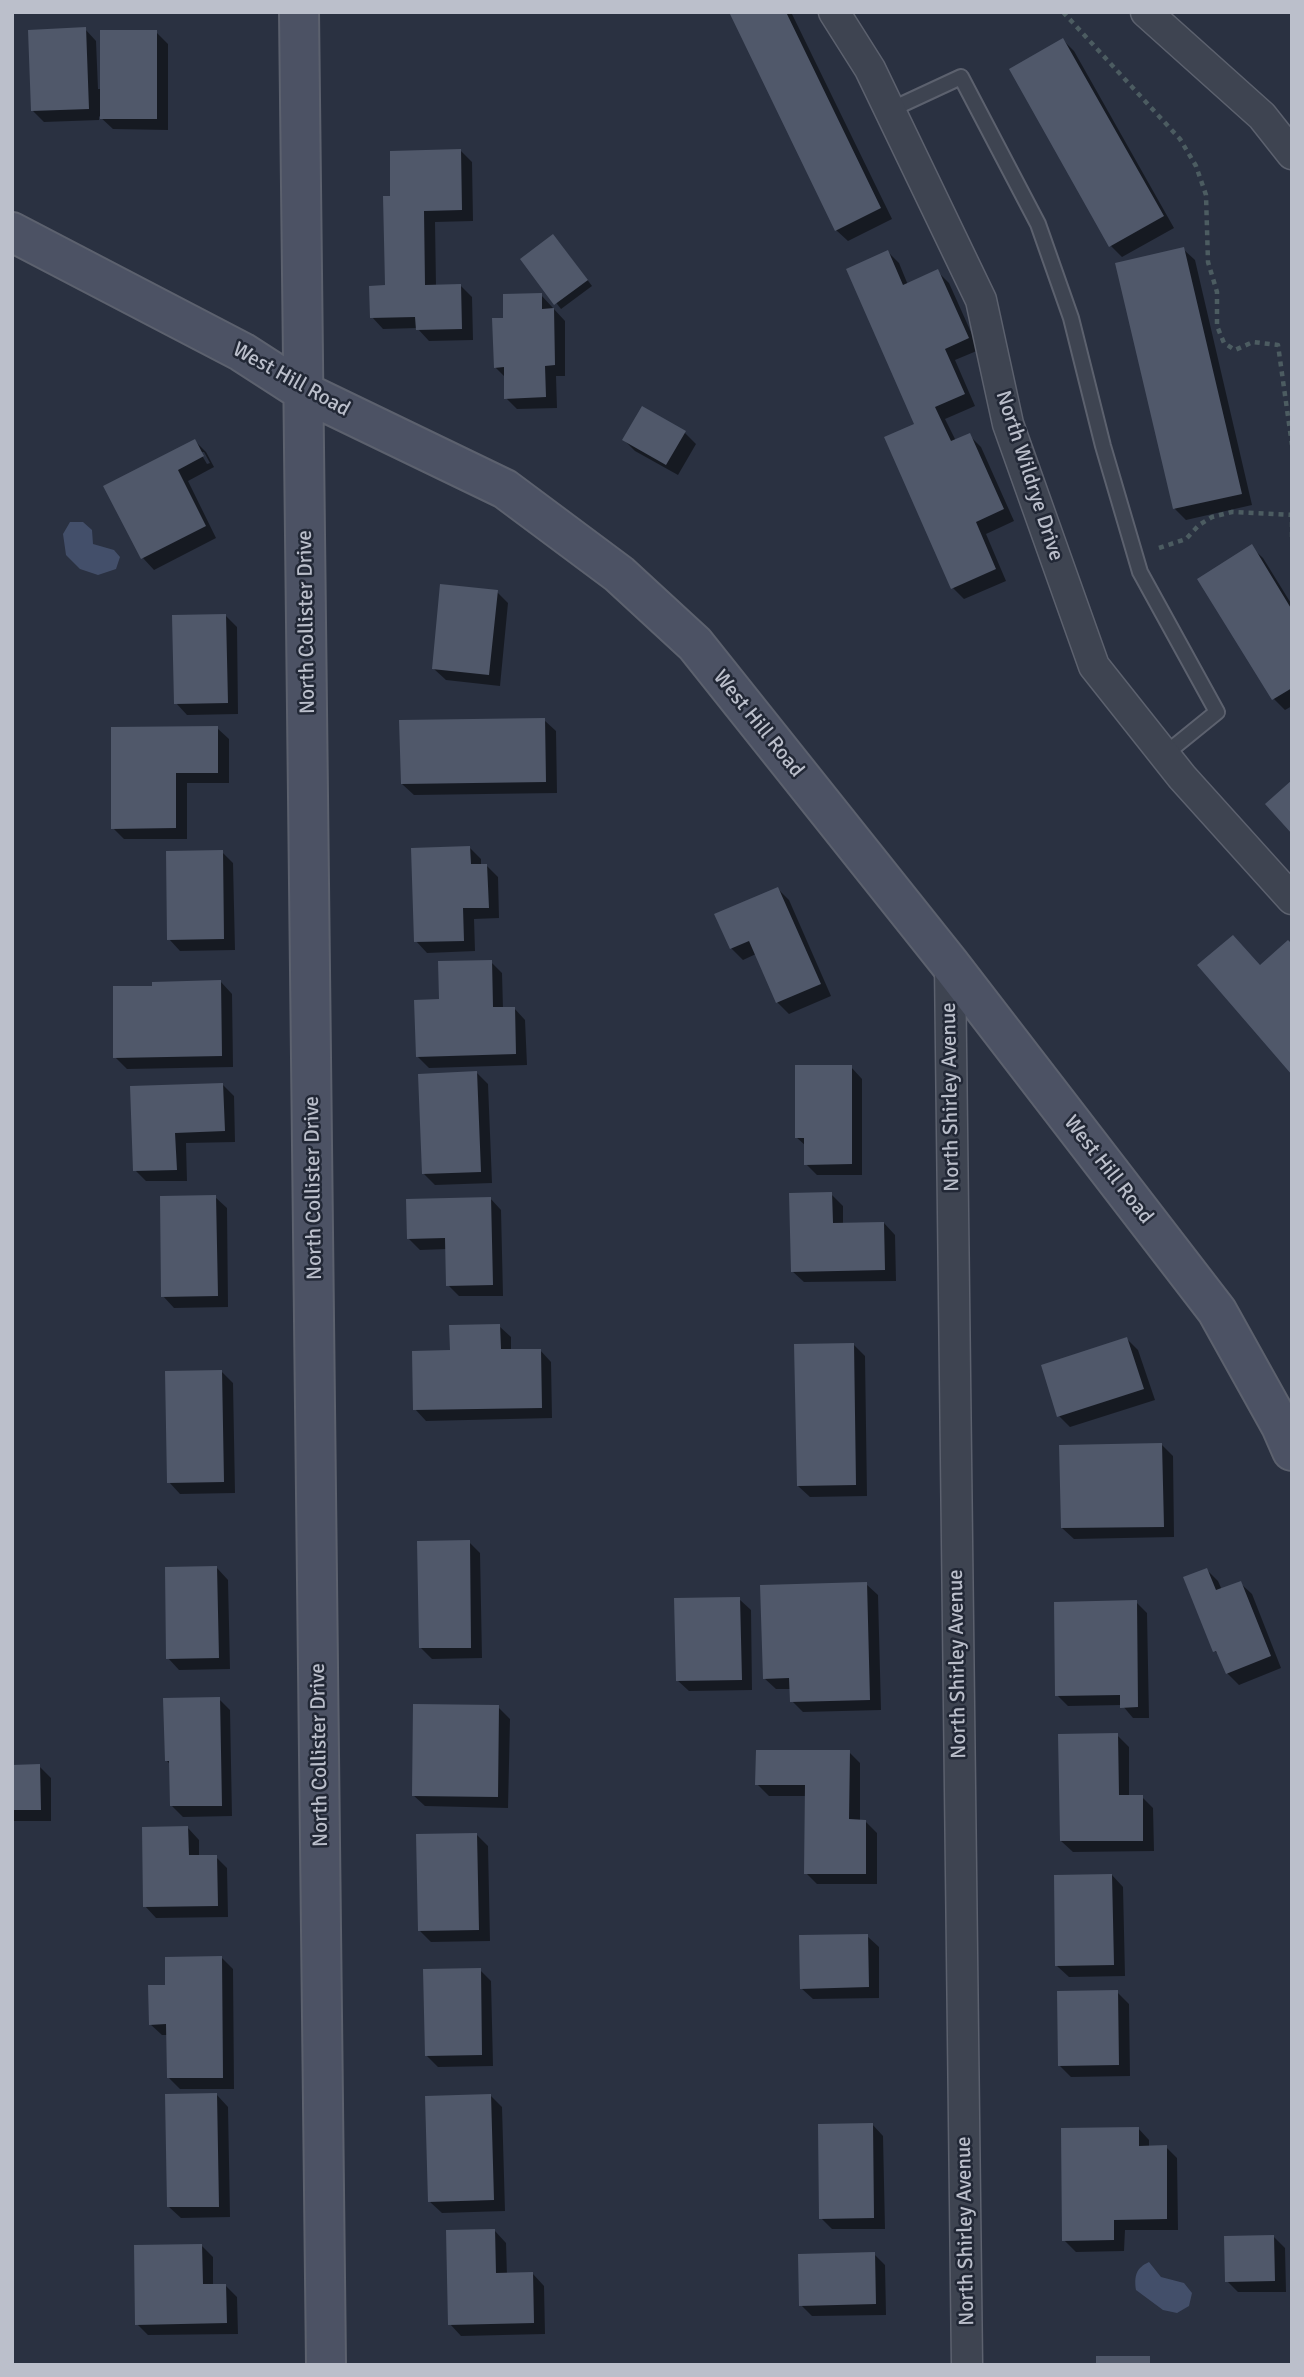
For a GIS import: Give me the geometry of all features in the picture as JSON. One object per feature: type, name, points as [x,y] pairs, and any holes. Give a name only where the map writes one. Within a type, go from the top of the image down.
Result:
[{"type":"street","name":"North Collister Drive","points":[[299,12],[326,2365]]},
{"type":"street","name":"North Wildrye Drive","points":[[834,12],[870,69],[981,300],[1008,424],[1094,666],[1182,777],[1292,899]]},
{"type":"street","points":[[1146,12],[1262,116],[1292,154]]},
{"type":"street","name":"West Hill Road","points":[[12,232],[242,352],[304,393],[505,489],[619,574],[695,644],[950,964],[1217,1311],[1281,1426],[1292,1451]]},
{"type":"street","name":"North Shirley Avenue","points":[[950,964],[967,2365]]},
{"type":"lane","points":[[890,110],[961,77],[1038,224],[1071,318],[1102,446],[1140,572],[1217,712],[1164,755]]},
{"type":"path","points":[[1063,12],[1180,139],[1196,166],[1206,195],[1208,262],[1217,292],[1217,326],[1224,343],[1235,350],[1253,342],[1278,345],[1292,445]]},
{"type":"path","points":[[1153,550],[1186,539],[1205,521],[1232,512],[1292,514],[1292,542]]},
{"type":"water","points":[[70,522],[83,522],[92,530],[93,544],[114,550],[120,557],[116,569],[98,575],[80,569],[66,555],[63,534]]},
{"type":"water","points":[[1149,2262],[1161,2277],[1184,2283],[1192,2293],[1189,2306],[1177,2313],[1163,2310],[1136,2290],[1137,2273]]},
{"type":"building","points":[[729,12],[786,12],[881,208],[835,231]]},
{"type":"building","points":[[86,27],[89,109],[31,111],[28,30]]},
{"type":"building","points":[[100,30],[157,30],[157,119],[100,119]]},
{"type":"building","points":[[1063,38],[1164,216],[1109,247],[1009,69]]},
{"type":"building","points":[[461,149],[462,210],[424,211],[425,285],[461,284],[462,329],[416,330],[415,317],[370,318],[369,286],[385,285],[383,196],[390,196],[390,151]]},
{"type":"building","points":[[553,234],[588,280],[554,305],[520,259]]},
{"type":"building","points":[[1184,247],[1242,494],[1173,509],[1115,263]]},
{"type":"building","points":[[888,250],[903,285],[938,269],[969,338],[945,349],[965,394],[935,407],[951,441],[970,433],[1004,509],[976,522],[996,569],[951,589],[884,437],[914,424],[846,269]]},
{"type":"building","points":[[542,293],[542,309],[554,308],[555,365],[545,366],[546,397],[504,399],[504,367],[494,368],[492,318],[503,318],[503,294]]},
{"type":"building","points":[[642,406],[686,431],[666,465],[622,440]]},
{"type":"building","points":[[195,439],[204,456],[178,470],[206,526],[141,559],[103,486]]},
{"type":"building","points":[[1252,544],[1292,610],[1292,688],[1272,700],[1197,579]]},
{"type":"building","points":[[440,584],[498,590],[489,675],[432,669]]},
{"type":"building","points":[[226,614],[228,703],[174,704],[172,615]]},
{"type":"building","points":[[545,718],[546,782],[401,784],[399,720]]},
{"type":"building","points":[[218,726],[218,773],[176,773],[176,828],[111,829],[111,727]]},
{"type":"building","points":[[1292,780],[1292,834],[1265,804]]},
{"type":"building","points":[[470,846],[471,864],[487,864],[489,908],[463,908],[464,941],[414,942],[411,848]]},
{"type":"building","points":[[223,850],[224,939],[167,940],[166,851]]},
{"type":"building","points":[[778,887],[821,984],[776,1003],[749,941],[730,949],[714,914]]},
{"type":"building","points":[[1233,935],[1260,965],[1288,940],[1292,944],[1292,1075],[1197,965]]},
{"type":"building","points":[[492,960],[493,1007],[515,1007],[516,1054],[416,1057],[414,1000],[439,999],[438,961]]},
{"type":"building","points":[[221,980],[222,1056],[113,1058],[113,986],[152,986],[152,982]]},
{"type":"building","points":[[795,1065],[852,1065],[852,1164],[804,1165],[804,1138],[795,1138]]},
{"type":"building","points":[[477,1071],[481,1172],[422,1174],[418,1074]]},
{"type":"building","points":[[223,1083],[225,1131],[175,1133],[177,1170],[133,1171],[130,1086]]},
{"type":"building","points":[[832,1192],[833,1223],[884,1222],[885,1270],[791,1272],[789,1193]]},
{"type":"building","points":[[216,1195],[218,1296],[161,1297],[160,1196]]},
{"type":"building","points":[[491,1197],[493,1285],[446,1286],[445,1238],[407,1239],[406,1199]]},
{"type":"building","points":[[500,1324],[501,1349],[541,1349],[542,1408],[413,1410],[412,1351],[450,1350],[449,1325]]},
{"type":"building","points":[[1127,1337],[1144,1389],[1057,1417],[1041,1365]]},
{"type":"building","points":[[854,1343],[856,1485],[797,1486],[794,1344]]},
{"type":"building","points":[[222,1370],[224,1482],[167,1483],[165,1371]]},
{"type":"building","points":[[1162,1443],[1164,1527],[1061,1528],[1059,1445]]},
{"type":"building","points":[[470,1540],[471,1648],[419,1648],[417,1541]]},
{"type":"building","points":[[217,1566],[219,1658],[166,1659],[165,1567]]},
{"type":"building","points":[[1207,1568],[1216,1590],[1241,1581],[1271,1656],[1226,1674],[1216,1651],[1213,1652],[1183,1577]]},
{"type":"building","points":[[867,1582],[870,1700],[790,1702],[789,1678],[763,1679],[760,1585]]},
{"type":"building","points":[[740,1597],[742,1680],[676,1681],[674,1598]]},
{"type":"building","points":[[1137,1600],[1138,1707],[1120,1708],[1120,1695],[1055,1696],[1054,1602]]},
{"type":"building","points":[[220,1697],[222,1806],[170,1806],[163,1698]]},
{"type":"building","points":[[413,1704],[499,1705],[498,1797],[412,1796]]},
{"type":"building","points":[[1118,1733],[1119,1795],[1143,1795],[1143,1841],[1060,1841],[1058,1734]]},
{"type":"building","points":[[756,1750],[850,1750],[849,1819],[866,1820],[866,1874],[804,1874],[805,1785],[755,1785]]},
{"type":"building","points":[[40,1764],[41,1810],[12,1810],[12,1765]]},
{"type":"building","points":[[188,1826],[189,1855],[217,1855],[218,1906],[143,1907],[142,1827]]},
{"type":"building","points":[[477,1833],[479,1930],[418,1931],[416,1834]]},
{"type":"building","points":[[1112,1874],[1114,1965],[1055,1966],[1054,1875]]},
{"type":"building","points":[[868,1934],[869,1987],[800,1989],[799,1935]]},
{"type":"building","points":[[222,1956],[223,2078],[167,2078],[166,2024],[149,2025],[148,1985],[165,1985],[165,1957]]},
{"type":"building","points":[[481,1968],[482,2055],[425,2056],[423,1969]]},
{"type":"building","points":[[1118,1990],[1119,2065],[1058,2066],[1057,1991]]},
{"type":"building","points":[[217,2093],[219,2207],[167,2207],[165,2094]]},
{"type":"building","points":[[491,2094],[494,2200],[428,2202],[425,2096]]},
{"type":"building","points":[[873,2123],[874,2218],[819,2219],[818,2124]]},
{"type":"building","points":[[1139,2127],[1139,2146],[1167,2145],[1167,2219],[1114,2220],[1114,2240],[1062,2241],[1061,2128]]},
{"type":"building","points":[[495,2229],[496,2273],[533,2272],[534,2323],[448,2325],[446,2230]]},
{"type":"building","points":[[1274,2235],[1275,2281],[1225,2282],[1224,2236]]},
{"type":"building","points":[[202,2244],[203,2284],[226,2284],[227,2323],[135,2325],[134,2245]]},
{"type":"building","points":[[875,2252],[876,2304],[799,2306],[798,2254]]},
{"type":"building","points":[[1096,2356],[1150,2356],[1150,2365],[1096,2365]]}]
